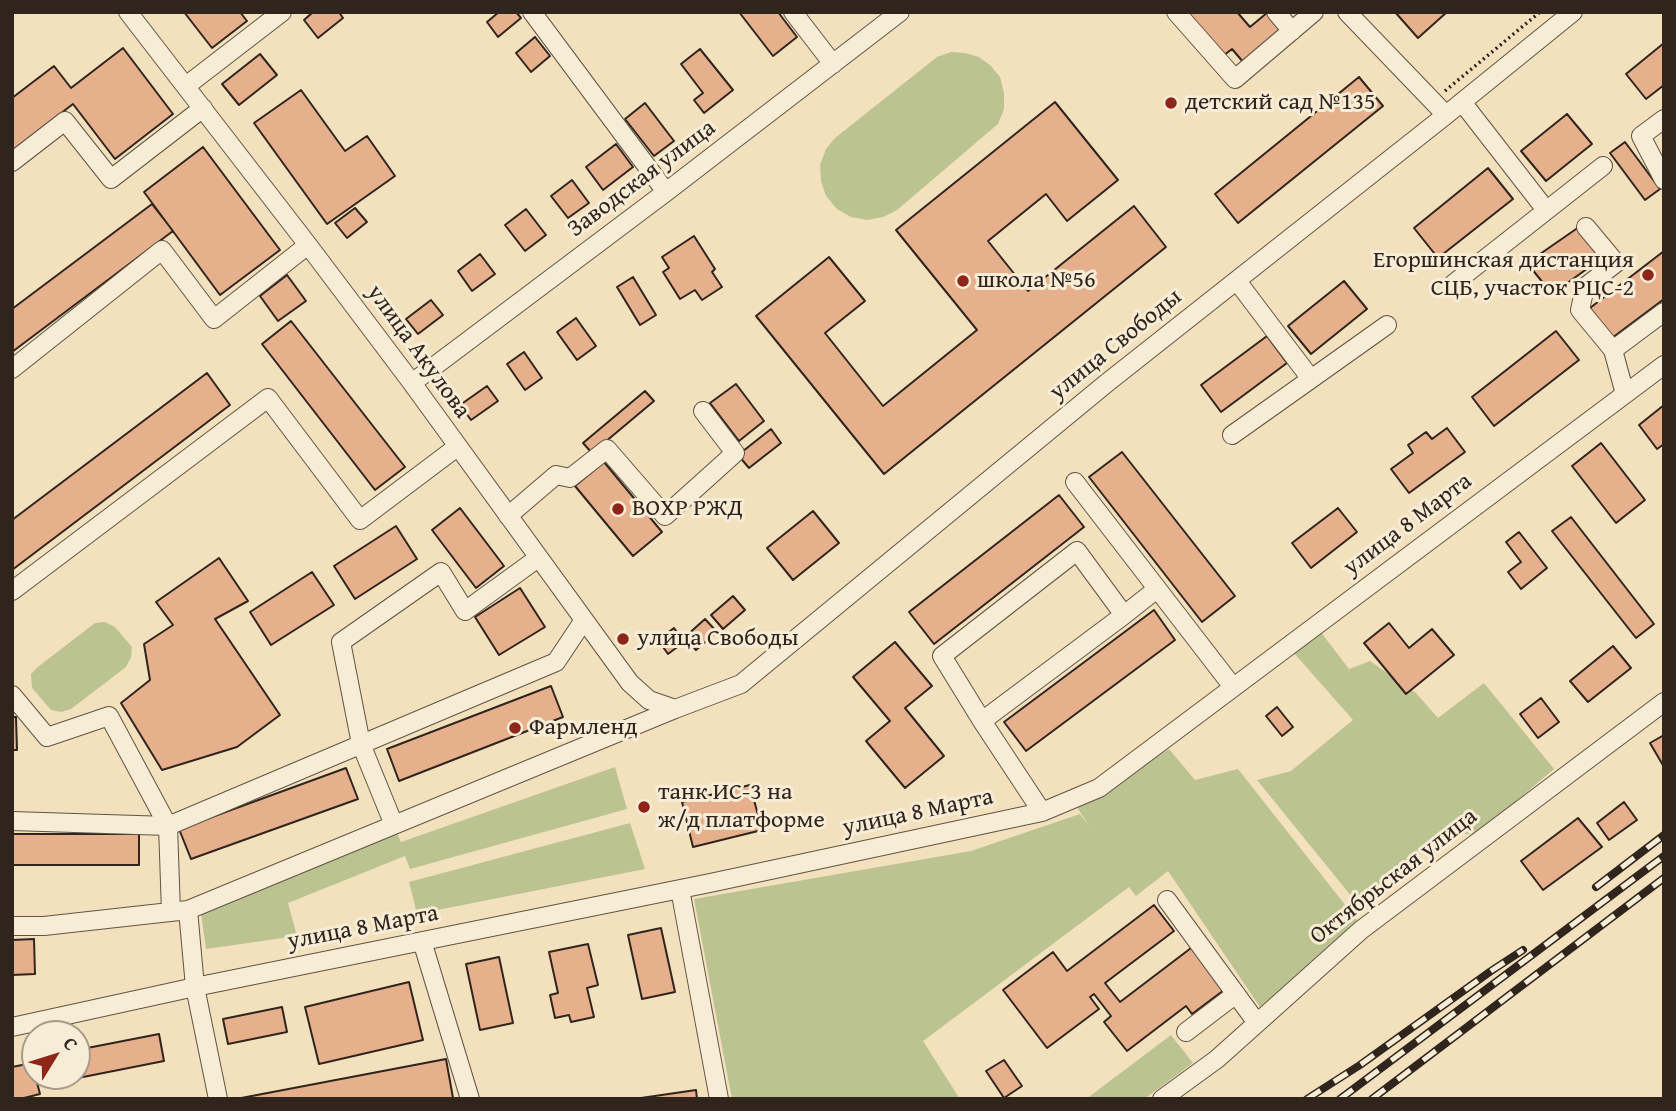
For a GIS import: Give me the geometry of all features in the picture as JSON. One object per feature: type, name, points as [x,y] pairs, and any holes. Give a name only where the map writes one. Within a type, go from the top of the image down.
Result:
[{"type":"street","name":"улица Акулова","points":[[128,12],[412,383],[630,683],[649,700],[675,709]]},
{"type":"street","points":[[532,12],[666,192]]},
{"type":"street","points":[[793,12],[834,64]]},
{"type":"street","name":"Заводская улица","points":[[412,383],[901,12]]},
{"type":"street","points":[[1176,12],[1235,79],[1314,12]]},
{"type":"street","points":[[1276,12],[1292,31]]},
{"type":"street","points":[[1348,12],[1447,115]]},
{"type":"street","name":"улица Свободы","points":[[12,926],[44,926],[180,911],[741,684],[1108,382],[1447,115],[1573,12]]},
{"type":"street","points":[[186,86],[273,15]]},
{"type":"street","points":[[1462,102],[1546,210]]},
{"type":"street","points":[[12,162],[65,121],[111,179],[203,108]]},
{"type":"street","points":[[1664,119],[1641,136],[1664,180]]},
{"type":"street","points":[[1453,284],[1604,166]]},
{"type":"street","points":[[1586,227],[1616,263],[1585,287],[1580,310],[1613,350],[1625,394]]},
{"type":"street","points":[[12,369],[162,250],[214,319],[308,245]]},
{"type":"street","points":[[1237,281],[1311,379]]},
{"type":"street","points":[[1613,350],[1664,312]]},
{"type":"street","points":[[1232,435],[1387,325]]},
{"type":"street","name":"улица 8 Марта","points":[[12,1027],[1042,811],[1099,788],[1664,365]]},
{"type":"street","points":[[12,592],[268,398],[360,520],[457,447]]},
{"type":"street","points":[[508,516],[556,475],[570,478],[607,449],[665,516],[735,453],[703,411]]},
{"type":"street","points":[[1075,482],[1233,687]]},
{"type":"street","points":[[1042,811],[942,656],[1077,551],[1124,615]]},
{"type":"street","points":[[394,825],[362,744],[341,642],[441,572],[466,611],[538,558]]},
{"type":"street","points":[[982,721],[1157,589]]},
{"type":"street","points":[[12,821],[168,826],[556,662],[584,620]]},
{"type":"street","name":"Октябрьская улица","points":[[1162,1099],[1217,1059],[1361,930],[1664,702]]},
{"type":"street","points":[[16,704],[47,737],[109,716],[168,826],[180,911],[218,1099]]},
{"type":"street","points":[[680,889],[719,1099]]},
{"type":"street","points":[[1167,900],[1257,1023]]},
{"type":"street","points":[[422,941],[470,1099]]},
{"type":"street","points":[[1186,1032],[1236,994]]},
{"type":"path","points":[[1433,101],[1540,12]]},
{"type":"green space","points":[[951,52],[979,57],[1000,77],[1004,109],[998,124],[897,210],[883,217],[867,220],[851,217],[837,209],[826,196],[821,181],[820,165],[826,149],[835,138],[937,57]]},
{"type":"green space","points":[[105,622],[115,627],[132,647],[126,667],[71,709],[61,712],[51,710],[32,688],[31,674],[95,623]]},
{"type":"green space","points":[[1320,631],[1349,669],[1370,661],[1416,693],[1438,718],[1484,683],[1554,769],[1476,835],[1449,832],[1356,902],[1257,780],[1291,771],[1353,720],[1293,652]]},
{"type":"green space","points":[[1169,749],[1195,780],[1238,769],[1357,920],[1260,1007],[1168,871],[1136,896],[1129,887],[923,1041],[960,1099],[732,1099],[694,899],[971,851],[1080,814],[1090,828],[1077,807]]},
{"type":"green space","points":[[615,767],[627,809],[410,869],[405,856],[288,903],[297,936],[206,949],[201,913],[396,831],[401,842]]},
{"type":"green space","points":[[630,823],[645,869],[417,914],[409,882]]},
{"type":"green space","points":[[1171,1035],[1193,1063],[1144,1099],[1086,1099]]},
{"type":"building","points":[[184,12],[240,12],[247,21],[212,48]]},
{"type":"building","points":[[313,12],[339,12],[343,18],[318,38],[304,20]]},
{"type":"building","points":[[499,12],[516,12],[521,18],[498,37],[487,22]]},
{"type":"building","points":[[739,12],[778,12],[797,37],[773,56]]},
{"type":"building","points":[[1186,12],[1237,12],[1250,27],[1268,12],[1284,30],[1244,63],[1232,49],[1223,56]]},
{"type":"building","points":[[1395,12],[1447,12],[1418,38]]},
{"type":"building","points":[[535,37],[550,56],[531,72],[516,53]]},
{"type":"building","points":[[1664,43],[1664,85],[1646,99],[1626,74]]},
{"type":"building","points":[[123,48],[173,114],[115,159],[73,104],[12,151],[12,98],[54,66],[71,88]]},
{"type":"building","points":[[700,49],[733,90],[704,113],[694,100],[703,93],[681,64]]},
{"type":"building","points":[[260,54],[277,75],[239,105],[222,84]]},
{"type":"building","points":[[1359,77],[1383,106],[1238,223],[1215,194]]},
{"type":"building","points":[[301,90],[345,151],[367,136],[395,176],[327,224],[254,123]]},
{"type":"building","points":[[1055,102],[1118,180],[1067,221],[1046,194],[988,241],[1028,291],[1134,206],[1166,247],[884,474],[756,316],[829,257],[865,301],[825,333],[883,406],[977,330],[896,230]]},
{"type":"building","points":[[645,103],[674,141],[654,156],[625,119]]},
{"type":"building","points":[[1567,114],[1592,144],[1546,181],[1521,151]]},
{"type":"building","points":[[1625,142],[1660,189],[1645,200],[1610,153]]},
{"type":"building","points":[[616,144],[633,167],[603,190],[586,167]]},
{"type":"building","points":[[203,147],[280,250],[220,295],[144,192]]},
{"type":"building","points":[[1488,168],[1513,199],[1438,258],[1414,228]]},
{"type":"building","points":[[572,180],[589,203],[568,218],[551,196]]},
{"type":"building","points":[[152,204],[173,231],[12,352],[12,309]]},
{"type":"building","points":[[355,208],[367,222],[347,238],[335,223]]},
{"type":"building","points":[[526,209],[546,235],[525,251],[505,225]]},
{"type":"building","points":[[1579,227],[1602,258],[1552,294],[1527,263]]},
{"type":"building","points":[[694,236],[715,269],[712,272],[722,287],[702,300],[695,290],[680,299],[663,272],[669,268],[662,257]]},
{"type":"building","name":"Егоршинская дистанция СЦБ, участок РЦС-2","points":[[1664,251],[1664,299],[1612,338],[1590,308]]},
{"type":"building","points":[[480,254],[495,274],[472,291],[458,271]]},
{"type":"building","points":[[287,275],[306,301],[278,321],[260,296]]},
{"type":"building","points":[[633,277],[656,315],[640,325],[617,287]]},
{"type":"building","points":[[1344,281],[1367,309],[1311,354],[1288,326]]},
{"type":"building","points":[[431,300],[443,315],[418,334],[406,319]]},
{"type":"building","points":[[576,318],[596,346],[577,360],[557,332]]},
{"type":"building","points":[[291,321],[405,467],[375,490],[262,344]]},
{"type":"building","points":[[1556,331],[1579,360],[1494,426],[1472,397]]},
{"type":"building","points":[[1267,336],[1287,363],[1221,412],[1201,385]]},
{"type":"building","points":[[524,352],[542,378],[525,390],[507,364]]},
{"type":"building","points":[[207,373],[230,405],[12,570],[12,520]]},
{"type":"building","points":[[736,384],[764,421],[739,441],[710,403]]},
{"type":"building","points":[[487,386],[498,401],[471,420],[460,405]]},
{"type":"building","points":[[645,391],[654,401],[592,453],[583,443]]},
{"type":"building","points":[[1664,405],[1664,444],[1657,449],[1639,425]]},
{"type":"building","points":[[1447,428],[1465,452],[1409,493],[1391,469],[1413,453],[1408,445],[1426,432],[1432,439]]},
{"type":"building","points":[[771,429],[781,443],[749,468],[738,455]]},
{"type":"building","points":[[1601,443],[1645,500],[1616,523],[1572,466]]},
{"type":"building","points":[[1122,452],[1235,596],[1202,622],[1089,477]]},
{"type":"building","name":"ВОХР РЖД","points":[[604,462],[662,532],[633,556],[575,486]]},
{"type":"building","points":[[1059,495],[1084,527],[934,644],[909,612]]},
{"type":"building","points":[[460,508],[504,566],[476,588],[432,530]]},
{"type":"building","points":[[1338,508],[1357,532],[1311,568],[1292,543]]},
{"type":"building","points":[[813,511],[839,543],[793,580],[767,548]]},
{"type":"building","points":[[1571,517],[1654,624],[1636,638],[1552,531]]},
{"type":"building","points":[[396,526],[417,559],[355,599],[334,566]]},
{"type":"building","points":[[1519,532],[1547,568],[1521,589],[1508,572],[1521,562],[1506,542]]},
{"type":"building","points":[[219,558],[248,601],[215,619],[280,715],[237,747],[162,770],[121,703],[150,680],[144,644],[173,625],[156,602]]},
{"type":"building","points":[[312,572],[334,605],[271,645],[250,612]]},
{"type":"building","points":[[520,588],[545,627],[499,655],[475,617]]},
{"type":"building","points":[[733,596],[745,610],[723,629],[711,615]]},
{"type":"building","points":[[1154,610],[1175,640],[1026,751],[1004,722]]},
{"type":"building","points":[[705,619],[717,632],[696,650],[685,637]]},
{"type":"building","points":[[1389,623],[1409,648],[1432,629],[1454,655],[1406,694],[1364,643]]},
{"type":"building","points":[[674,628],[684,642],[668,654],[658,640]]},
{"type":"building","points":[[895,642],[932,686],[905,708],[944,756],[905,788],[866,741],[890,721],[853,677]]},
{"type":"building","points":[[1613,646],[1631,668],[1588,702],[1570,681]]},
{"type":"building","points":[[551,686],[563,717],[399,781],[387,749]]},
{"type":"building","points":[[1541,698],[1559,722],[1538,738],[1520,714]]},
{"type":"building","points":[[1277,707],[1293,727],[1282,736],[1266,716]]},
{"type":"building","points":[[12,717],[16,717],[17,750],[12,750]]},
{"type":"building","points":[[1664,735],[1664,767],[1650,743]]},
{"type":"building","points":[[346,768],[358,799],[191,859],[179,829]]},
{"type":"building","points":[[750,785],[762,830],[693,847],[682,802]]},
{"type":"building","points":[[1624,802],[1637,820],[1609,840],[1597,823]]},
{"type":"building","points":[[1578,818],[1602,847],[1543,890],[1521,861]]},
{"type":"building","points":[[12,834],[139,834],[139,865],[12,865]]},
{"type":"building","points":[[1154,905],[1174,931],[1105,983],[1120,1002],[1195,945],[1228,987],[1192,1014],[1186,1006],[1127,1051],[1104,1022],[1111,1016],[1094,994],[1090,997],[1099,1009],[1047,1048],[1003,990],[1053,952],[1067,971]]},
{"type":"building","points":[[661,928],[675,992],[642,999],[628,935]]},
{"type":"building","points":[[34,939],[35,974],[12,975],[12,940]]},
{"type":"building","points":[[588,944],[598,985],[587,988],[594,1017],[571,1022],[569,1015],[555,1018],[550,995],[558,993],[549,952]]},
{"type":"building","points":[[499,957],[513,1023],[480,1030],[466,964]]},
{"type":"building","points":[[409,982],[423,1040],[319,1064],[305,1007]]},
{"type":"building","points":[[282,1007],[287,1032],[228,1044],[223,1019]]},
{"type":"building","points":[[159,1034],[164,1061],[91,1075],[91,1047]]},
{"type":"building","points":[[446,1059],[453,1098],[236,1099]]},
{"type":"building","points":[[1004,1060],[1022,1086],[1004,1098],[986,1071]]},
{"type":"building","points":[[21,1065],[21,1090],[39,1090],[40,1094],[12,1099],[12,1067]]},
{"type":"building","points":[[696,1090],[697,1099],[641,1099],[641,1098]]},
{"type":"railway","points":[[1596,887],[1664,835]]},
{"type":"railway","points":[[1340,1099],[1664,856]]},
{"type":"railway","points":[[1372,1099],[1664,878]]},
{"type":"railway","points":[[1307,1099],[1360,1065],[1523,950]]},
{"type":"place","name":"детский сад №135","points":[[1171,103]]},
{"type":"place","name":"Егоршинская дистанция СЦБ, участок РЦС-2","points":[[1648,275]]},
{"type":"place","name":"школа №56","points":[[963,281]]},
{"type":"place","name":"ВОХР РЖД","points":[[618,509]]},
{"type":"place","name":"улица Свободы","points":[[623,639]]},
{"type":"place","name":"Фармленд","points":[[515,728]]},
{"type":"place","name":"танк ИС-3 на ж/д платформе","points":[[644,807]]}]
